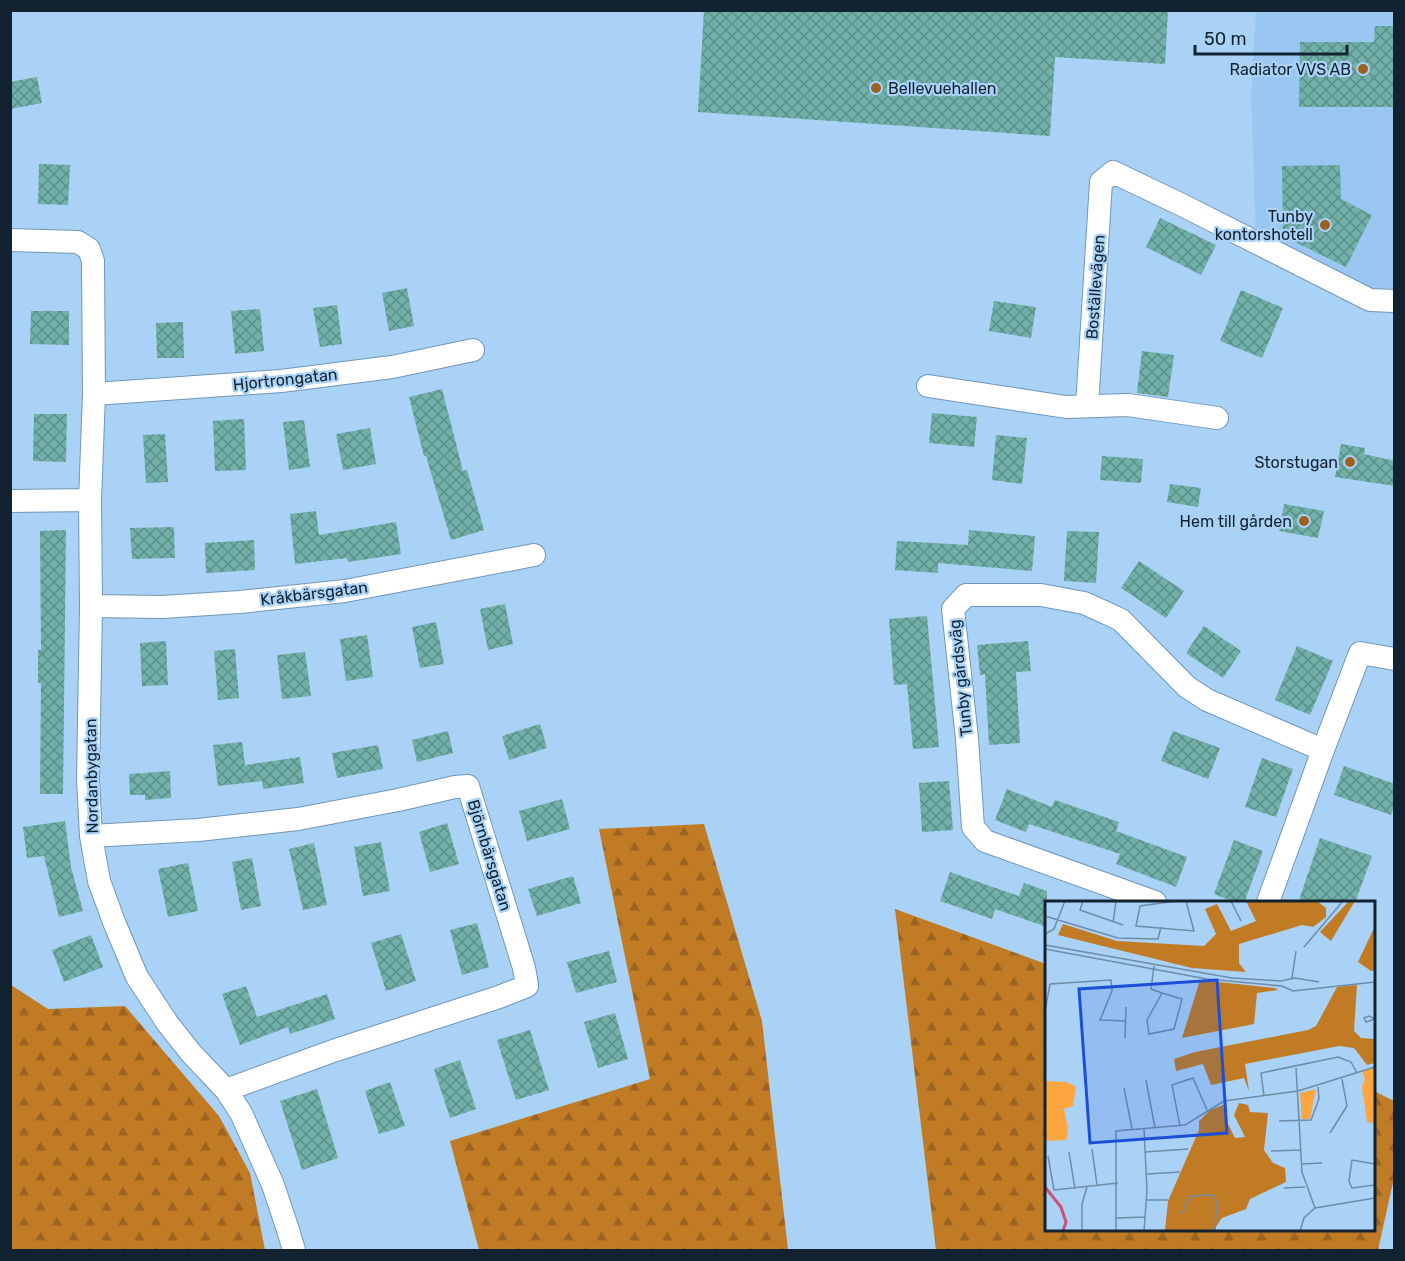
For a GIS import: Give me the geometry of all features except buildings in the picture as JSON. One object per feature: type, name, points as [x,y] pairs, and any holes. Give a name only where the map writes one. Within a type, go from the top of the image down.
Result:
[{"type":"street","name":"Boställevägen","points":[[1087,406],[1101,182],[1113,172],[1370,300],[1395,301]]},
{"type":"street","name":"Nordanbygatan","points":[[10,240],[78,242],[89,249],[93,261],[94,394],[90,500],[88,779],[91,836],[99,881],[137,977],[168,1024],[191,1053],[226,1090],[246,1124],[273,1185],[294,1251]]},
{"type":"street","name":"Hjortrongatan","points":[[94,394],[282,381],[392,367],[473,350]]},
{"type":"street","points":[[928,386],[1066,407],[1128,405],[1217,418]]},
{"type":"street","points":[[10,501],[90,500]]},
{"type":"street","name":"Kråkbärsgatan","points":[[91,606],[162,607],[240,602],[345,591],[534,555]]},
{"type":"street","name":"Tunby gårdsväg","points":[[1150,901],[985,841],[974,827],[953,609],[966,595],[1041,595],[1084,603],[1121,620],[1187,687],[1207,700],[1323,750]]},
{"type":"street","points":[[1269,901],[1360,652],[1395,658]]},
{"type":"street","name":"Björnbärsgatan","points":[[91,836],[198,830],[298,819],[468,786],[524,968],[527,986],[333,1051],[226,1090]]},
{"type":"shaded area","points":[[1256,11],[1394,11],[1394,296],[1370,291],[1256,234],[1251,96]]},
{"type":"green space","points":[[704,824],[762,1021],[788,1250],[479,1250],[450,1141],[650,1079],[599,829]]},
{"type":"green space","points":[[895,909],[1045,964],[1045,1231],[1375,1231],[1375,1092],[1394,1101],[1394,1178],[1378,1250],[936,1250]]},
{"type":"green space","points":[[11,985],[48,1009],[125,1006],[219,1116],[250,1173],[265,1250],[11,1250]]},
{"type":"place","name":"Radiator VVS AB","points":[[1363,69]]},
{"type":"place","name":"Bellevuehallen","points":[[876,88]]},
{"type":"place","name":"Tunby kontorshotell","points":[[1325,225]]},
{"type":"place","name":"Storstugan","points":[[1350,462]]},
{"type":"place","name":"Hem till gården","points":[[1304,521]]}]
